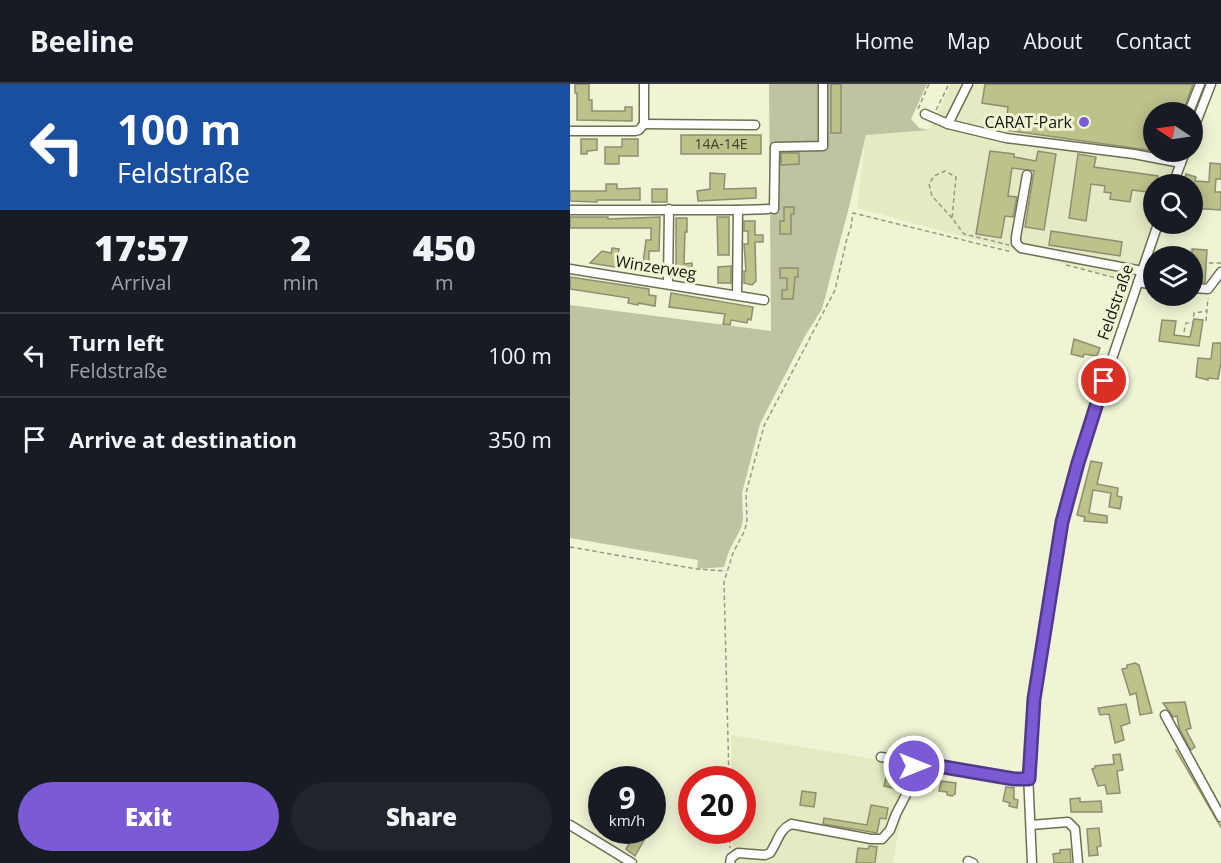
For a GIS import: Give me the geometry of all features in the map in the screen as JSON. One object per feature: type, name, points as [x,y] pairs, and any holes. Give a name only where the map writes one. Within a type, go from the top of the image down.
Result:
[{"type":"street","points":[[570,131],[639,130],[644,124],[644,84]]},
{"type":"street","points":[[570,210],[771,209],[775,147],[823,146],[823,84]]},
{"type":"street","points":[[948,124],[968,84]]},
{"type":"street","points":[[1193,102],[1200,84]]},
{"type":"street","points":[[1203,105],[1211,84]]},
{"type":"street","points":[[925,114],[948,124],[1006,138],[1143,153]]},
{"type":"street","points":[[644,124],[755,125]]},
{"type":"street","points":[[1177,174],[1181,163]]},
{"type":"street","points":[[1027,175],[1016,237],[1018,250],[1142,271]]},
{"type":"street","points":[[668,284],[669,209]]},
{"type":"street","points":[[737,295],[738,210]]},
{"type":"street","name":"Feldstraße","points":[[1032,863],[1029,779],[1034,699],[1063,514],[1135,282],[1142,271],[1155,234]]},
{"type":"street","name":"Winzerweg","points":[[570,269],[764,300]]},
{"type":"street","points":[[1203,287],[1210,286],[1221,272]]},
{"type":"street","points":[[1135,282],[1143,283]]},
{"type":"street","points":[[1165,715],[1221,817]]},
{"type":"street","points":[[881,757],[1014,779],[1029,779]]},
{"type":"street","points":[[730,860],[738,853],[765,855],[770,853],[778,836],[784,828],[791,824],[882,839],[890,830],[907,793],[915,762]]},
{"type":"street","points":[[1031,825],[1068,822],[1075,829],[1078,863]]},
{"type":"street","points":[[570,825],[632,863]]},
{"type":"path","points":[[929,84],[917,109],[925,114],[936,110],[949,84]]},
{"type":"path","points":[[952,219],[956,177],[945,171],[934,176],[929,184],[932,196],[964,234],[1018,250]]},
{"type":"path","points":[[729,766],[724,582],[733,553],[745,530],[746,493],[764,426],[835,290],[847,238],[852,227],[853,213],[1018,250]]},
{"type":"path","points":[[1209,262],[1221,263]]},
{"type":"path","points":[[1062,264],[1135,282]]},
{"type":"path","points":[[1206,321],[1210,286]]},
{"type":"path","points":[[1184,332],[1186,322],[1193,323],[1194,313],[1207,311]]},
{"type":"path","points":[[570,547],[697,569],[727,571]]},
{"type":"path","points":[[729,844],[730,860]]},
{"type":"shaded area","points":[[769,84],[927,84],[911,119],[919,128],[929,130],[866,135],[822,309],[805,336],[760,424],[742,493],[741,528],[729,551],[724,567],[697,569],[698,560],[570,538],[570,305],[771,331]]},
{"type":"shaded area","points":[[951,84],[1206,84],[1200,102],[1143,102],[1143,162],[1177,162],[1173,174],[1143,174],[1143,234],[1150,234],[1145,246],[1143,246],[1143,252],[1131,282],[857,208],[866,134],[929,130]]},
{"type":"shaded area","points":[[731,735],[910,765],[893,863],[734,863],[733,844],[756,844],[756,766],[732,766]]},
{"type":"building","points":[[575,84],[589,84],[592,111],[625,111],[625,107],[632,107],[632,121],[577,120]]},
{"type":"building","points":[[831,84],[841,84],[841,133],[831,133]]},
{"type":"building","name":"CARAT-Park","points":[[985,84],[1193,84],[1187,102],[1143,102],[1143,149],[1005,130],[1008,107],[982,103]]},
{"type":"building","points":[[681,135],[761,135],[761,154],[681,154]]},
{"type":"building","points":[[581,139],[597,139],[597,150],[581,154]]},
{"type":"building","points":[[622,139],[638,139],[638,156],[619,156],[619,164],[605,164],[605,147],[622,147]]},
{"type":"building","points":[[990,151],[1014,154],[1014,157],[1036,161],[1038,151],[1056,154],[1044,230],[1025,227],[1034,171],[1012,168],[1008,196],[1017,197],[1013,217],[1005,216],[1001,238],[976,234]]},
{"type":"building","points":[[781,153],[799,153],[799,164],[781,165]]},
{"type":"building","points":[[1078,154],[1096,157],[1094,167],[1144,174],[1143,192],[1132,190],[1130,202],[1110,199],[1111,193],[1104,192],[1105,186],[1091,184],[1086,221],[1069,218]]},
{"type":"building","points":[[1210,163],[1221,164],[1221,179],[1216,179],[1215,192],[1221,192],[1221,210],[1203,209],[1203,182],[1209,182]]},
{"type":"building","points":[[710,173],[725,174],[724,189],[756,188],[756,198],[698,201],[697,191],[710,189]]},
{"type":"building","points":[[606,184],[617,184],[617,189],[640,188],[640,200],[570,201],[570,191],[606,191]]},
{"type":"building","points":[[652,189],[667,189],[667,202],[652,202]]},
{"type":"building","points":[[784,207],[794,207],[794,214],[791,214],[791,234],[780,234],[780,221],[784,221]]},
{"type":"building","points":[[570,217],[608,217],[608,219],[660,217],[659,251],[649,251],[649,262],[655,263],[654,273],[642,271],[646,240],[651,240],[651,228],[570,228]]},
{"type":"building","points":[[717,217],[729,217],[729,255],[718,255]]},
{"type":"building","points":[[676,218],[687,218],[684,264],[692,263],[692,275],[676,275]]},
{"type":"building","points":[[744,221],[755,221],[755,235],[763,235],[763,242],[755,242],[756,281],[752,285],[744,283],[744,271],[746,271],[744,244],[748,244],[748,231],[744,231]]},
{"type":"building","points":[[1051,231],[1122,242],[1120,256],[1049,245]]},
{"type":"building","points":[[612,248],[619,249],[618,255],[629,257],[627,269],[590,263],[602,251],[611,253]]},
{"type":"building","points":[[1203,250],[1207,250],[1205,282],[1203,282]]},
{"type":"building","points":[[731,266],[731,283],[718,283],[718,267]]},
{"type":"building","points":[[780,268],[798,268],[793,299],[782,299],[782,290],[787,290],[787,278],[780,278]]},
{"type":"building","points":[[570,277],[649,289],[649,295],[656,296],[655,306],[628,303],[629,298],[570,289]]},
{"type":"building","points":[[671,293],[753,307],[751,320],[748,319],[747,323],[731,320],[730,325],[723,324],[725,314],[669,307]]},
{"type":"building","points":[[1194,319],[1203,320],[1199,346],[1159,341],[1162,320],[1176,321],[1174,335],[1190,337]]},
{"type":"building","points":[[1074,339],[1100,348],[1097,356],[1084,354],[1083,357],[1071,354]]},
{"type":"building","points":[[1213,343],[1221,343],[1218,379],[1208,378],[1208,380],[1196,377],[1198,358],[1211,359]]},
{"type":"building","points":[[1091,461],[1102,463],[1097,484],[1118,488],[1117,496],[1122,497],[1120,509],[1109,507],[1111,493],[1093,490],[1089,513],[1107,516],[1107,523],[1084,521],[1085,517],[1077,515]]},
{"type":"building","points":[[1135,663],[1139,665],[1152,713],[1140,715],[1136,693],[1130,695],[1122,669]]},
{"type":"building","points":[[1185,702],[1191,728],[1186,730],[1195,747],[1191,750],[1179,728],[1177,716],[1173,717],[1163,703]]},
{"type":"building","points":[[1126,704],[1130,723],[1121,726],[1124,740],[1115,743],[1109,714],[1100,715],[1098,708]]},
{"type":"building","points":[[1120,754],[1123,770],[1117,771],[1120,793],[1107,794],[1105,785],[1098,786],[1092,769],[1095,766],[1114,764],[1113,755]]},
{"type":"building","points":[[900,767],[907,768],[901,790],[884,786],[886,777],[898,779]]},
{"type":"building","points":[[941,781],[956,783],[955,794],[952,796],[947,795],[947,792],[939,791]]},
{"type":"building","points":[[1006,787],[1014,788],[1014,799],[1018,800],[1017,808],[1003,801]]},
{"type":"building","points":[[802,791],[816,793],[814,807],[800,805]]},
{"type":"building","points":[[1080,798],[1080,802],[1101,801],[1102,812],[1071,812],[1070,799]]},
{"type":"building","points":[[871,805],[888,808],[886,819],[880,818],[877,833],[823,824],[824,818],[867,825]]},
{"type":"building","points":[[1099,828],[1101,846],[1097,847],[1098,855],[1089,856],[1087,829]]},
{"type":"building","points":[[629,844],[642,844],[635,856],[626,849]]},
{"type":"building","points":[[869,846],[877,847],[875,863],[856,863],[858,848],[868,849]]},
{"type":"building","points":[[1070,849],[1071,863],[1054,863],[1053,854],[1060,853],[1060,850]]},
{"type":"waterway","points":[[1176,750],[1221,827]]},
{"type":"place","name":"CARAT-Park","points":[[1084,122]]},
{"type":"route","points":[[914,766],[915,762],[1014,779],[1029,779],[1034,699],[1065,506],[1104,381]]}]
